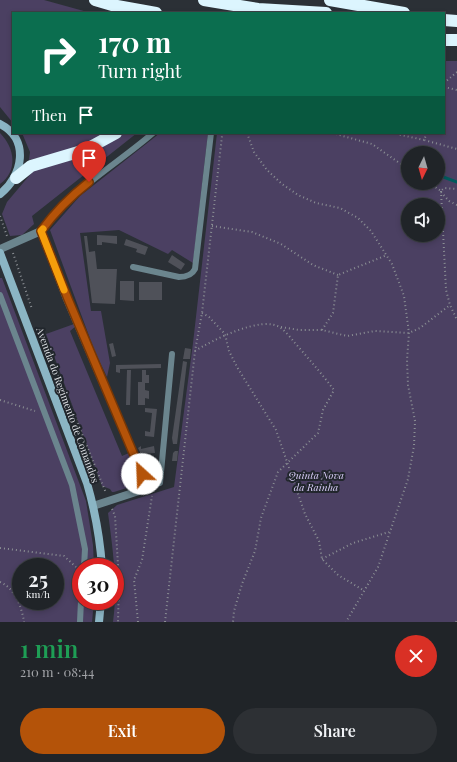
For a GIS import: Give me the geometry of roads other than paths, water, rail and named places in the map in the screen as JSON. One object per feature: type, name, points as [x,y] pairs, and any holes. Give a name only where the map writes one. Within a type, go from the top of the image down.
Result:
[{"type":"highway","points":[[95,0],[112,5],[150,12]]},
{"type":"highway","points":[[204,0],[258,9],[309,12]]},
{"type":"highway","points":[[330,0],[398,12]]},
{"type":"highway","points":[[445,40],[457,40]]},
{"type":"highway","points":[[16,178],[31,166],[85,150],[114,134]]},
{"type":"main road","points":[[0,124],[11,133],[17,143],[20,155],[20,166],[16,178],[0,194]]},
{"type":"main road","name":"Avenida do Regimento de Comandos","points":[[0,253],[76,455],[93,506],[101,558]]},
{"type":"main road","points":[[99,622],[100,610]]},
{"type":"street","points":[[0,249],[15,244],[41,231],[70,304],[148,488],[93,506]]},
{"type":"lane","points":[[41,231],[50,218],[77,192],[152,134]]},
{"type":"lane","points":[[133,267],[179,277],[185,277],[193,273],[195,268],[202,214],[211,134]]},
{"type":"lane","points":[[0,294],[72,485],[85,549],[84,558]]},
{"type":"lane","points":[[148,488],[160,483],[172,354]]},
{"type":"lane","points":[[80,622],[81,610]]},
{"type":"waterway","points":[[445,178],[457,182]]},
{"type":"park label","name":"Quinta Nova da Rainha","points":[[316,480]]}]
